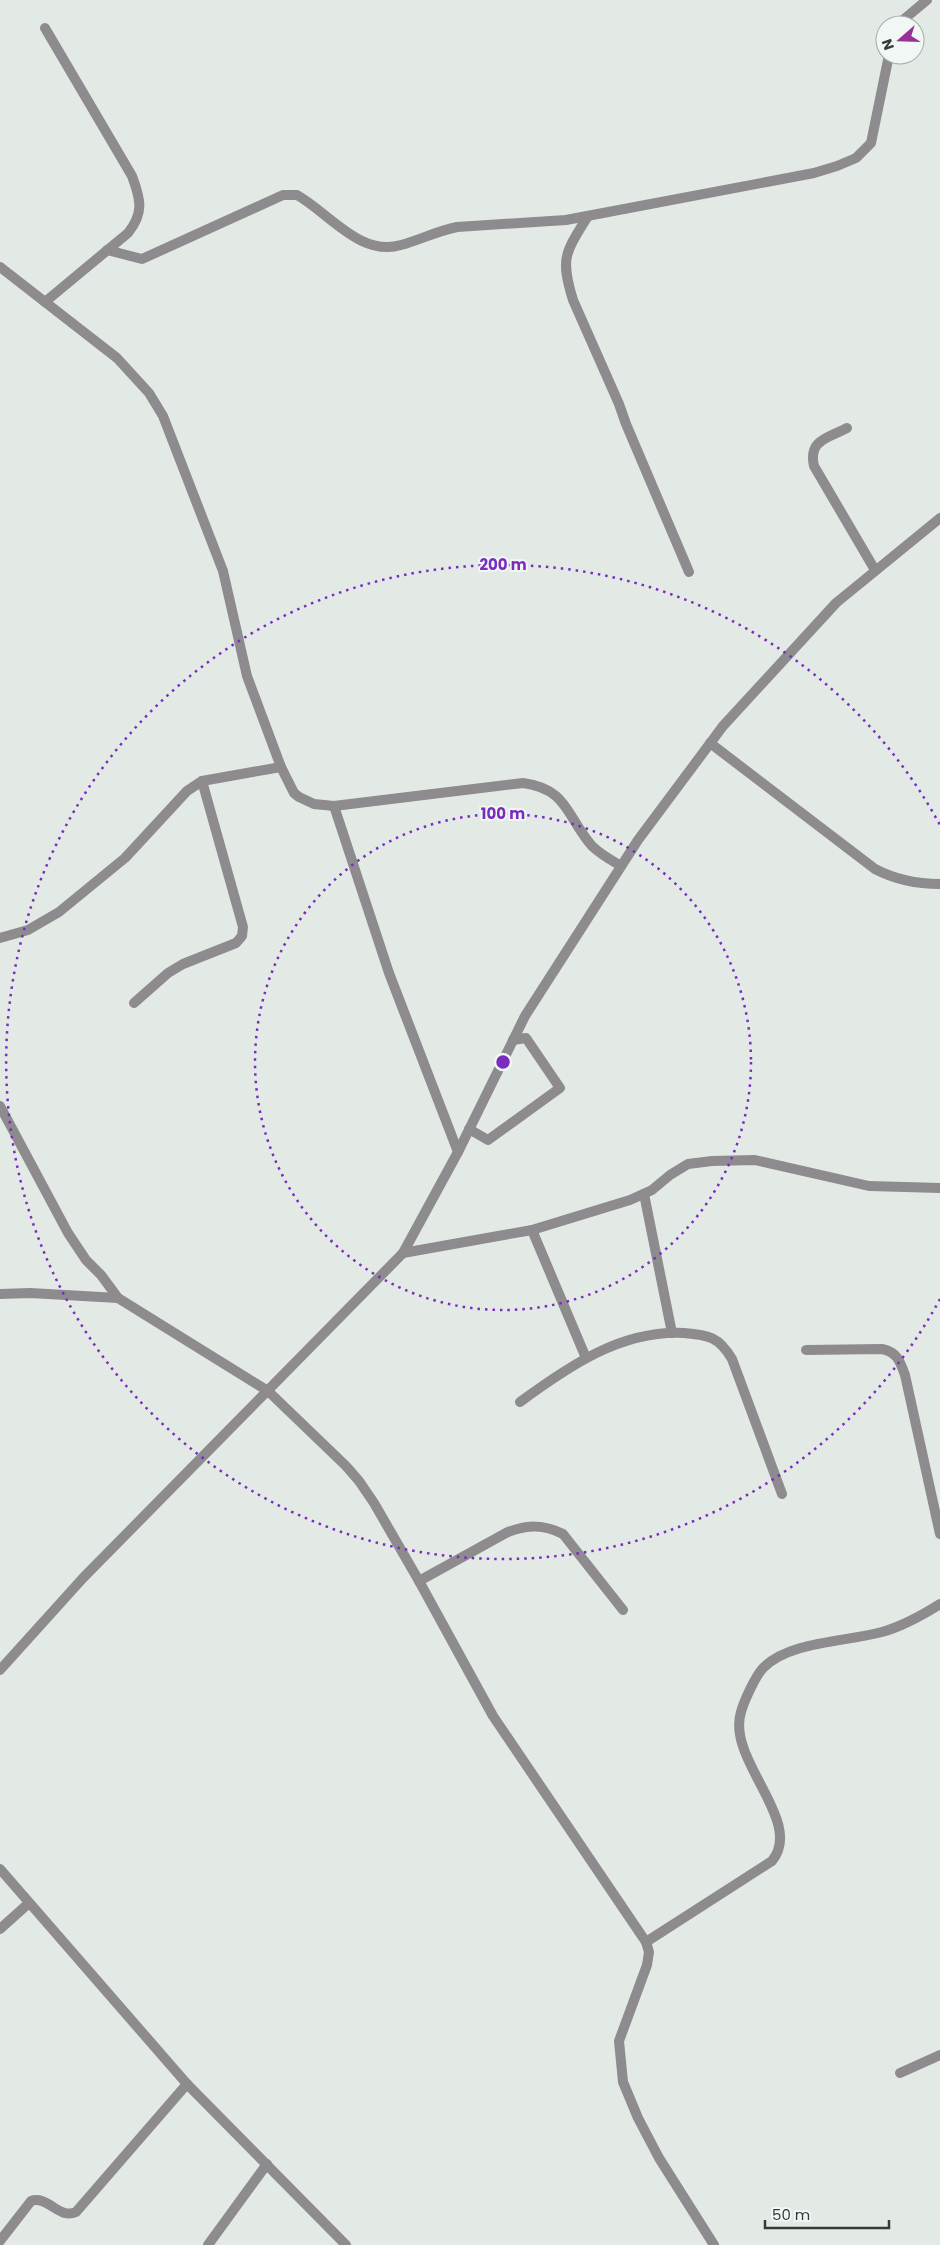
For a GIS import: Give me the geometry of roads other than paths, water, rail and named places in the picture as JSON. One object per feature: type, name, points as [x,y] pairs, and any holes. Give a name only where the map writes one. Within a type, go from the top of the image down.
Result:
[{"type":"street","points":[[909,15],[927,0]]},
{"type":"street","points":[[45,28],[132,176],[139,194],[140,207],[137,222],[128,233],[45,302]]},
{"type":"street","points":[[107,250],[142,259],[283,195],[297,195],[369,246],[386,248],[401,246],[441,230],[457,227],[542,222],[588,216],[814,174],[856,158],[871,143],[886,65]]},
{"type":"street","points":[[588,216],[571,244],[564,263],[568,283],[573,300],[620,404],[626,424],[689,572]]},
{"type":"street","points":[[0,267],[117,358],[144,388],[164,416],[223,571],[247,676],[281,767],[299,797],[314,804],[334,806],[522,783],[537,785],[559,797],[592,846],[621,866]]},
{"type":"street","points":[[847,428],[818,442],[813,449],[812,457],[814,466],[875,570]]},
{"type":"street","points":[[0,1670],[83,1578],[403,1253],[458,1152],[525,1016],[638,840],[723,726],[836,603],[940,518]]},
{"type":"street","points":[[710,743],[875,869],[896,879],[922,884],[940,884]]},
{"type":"street","points":[[0,938],[28,930],[60,912],[124,858],[187,791],[202,781],[281,767]]},
{"type":"street","points":[[134,1003],[168,973],[183,964],[236,943],[242,936],[243,927],[202,781]]},
{"type":"street","points":[[334,806],[389,973],[458,1152]]},
{"type":"street","points":[[469,1130],[488,1140],[560,1088],[526,1038],[513,1040]]},
{"type":"street","points":[[0,1106],[68,1233],[86,1260],[101,1274],[118,1298],[268,1391],[346,1466],[374,1503],[493,1716],[646,1942],[649,1952],[646,1965],[619,2041],[623,2082],[638,2118],[659,2158],[714,2245]]},
{"type":"street","points":[[403,1253],[532,1230],[630,1200],[644,1194],[688,1164],[733,1159],[755,1160],[869,1186],[940,1188]]},
{"type":"street","points":[[644,1194],[672,1333]]},
{"type":"street","points":[[532,1230],[586,1358]]},
{"type":"street","points":[[0,1294],[30,1293],[118,1298]]},
{"type":"street","points":[[520,1402],[586,1358],[631,1339],[672,1333],[698,1334],[712,1337],[723,1344],[732,1359],[782,1494]]},
{"type":"street","points":[[806,1350],[892,1351],[900,1360],[905,1375],[940,1534]]},
{"type":"street","points":[[419,1581],[508,1532],[523,1527],[552,1528],[562,1534],[623,1610]]},
{"type":"street","points":[[646,1942],[772,1861],[779,1853],[781,1842],[779,1826],[743,1747],[740,1729],[740,1714],[762,1669],[774,1659],[791,1651],[880,1632],[903,1625],[940,1604]]},
{"type":"street","points":[[0,1869],[187,2084],[346,2245]]},
{"type":"street","points":[[0,1929],[29,1903]]},
{"type":"street","points":[[900,2073],[940,2054]]},
{"type":"street","points":[[0,2241],[31,2201],[40,2200],[70,2215],[76,2212],[187,2084]]},
{"type":"street","points":[[208,2245],[267,2164]]}]
